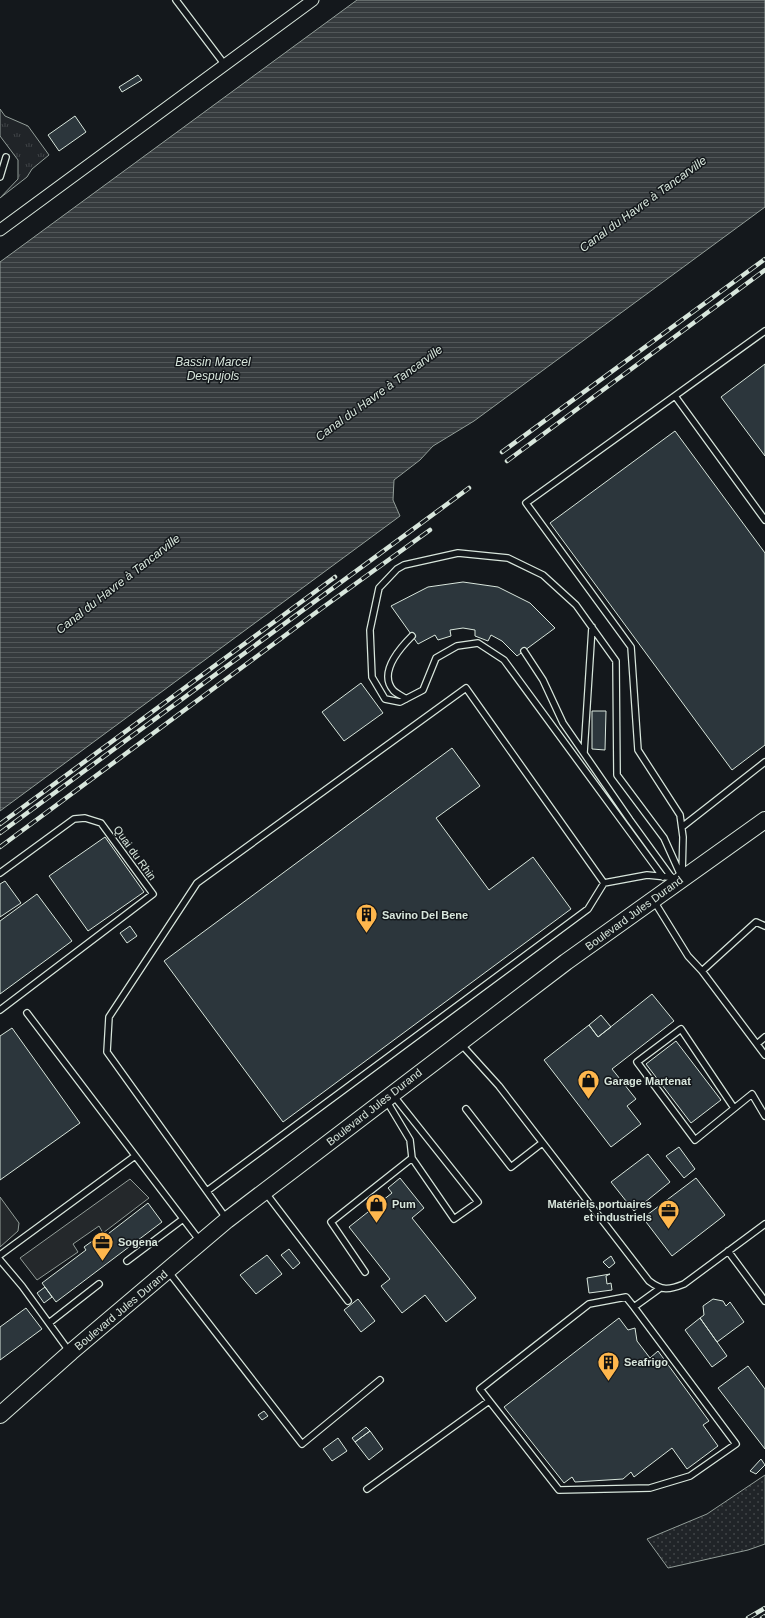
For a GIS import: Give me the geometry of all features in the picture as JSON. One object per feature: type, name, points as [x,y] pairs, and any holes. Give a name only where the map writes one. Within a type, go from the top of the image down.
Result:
[{"type":"main road","name":"Boulevard Jules Durand","points":[[0,1415],[71,1352],[227,1220],[459,1042],[653,899],[677,878],[765,820]]},
{"type":"street","points":[[0,230],[313,0]]},
{"type":"lane","points":[[176,0],[225,65]]},
{"type":"lane","points":[[0,177],[6,157]]},
{"type":"lane","points":[[677,878],[682,827],[680,815],[638,750],[631,647],[526,503],[765,331]]},
{"type":"lane","points":[[675,396],[765,520]]},
{"type":"lane","points":[[663,877],[504,660],[478,643],[457,646],[436,658],[423,690],[400,702],[385,699],[372,678],[370,630],[379,588],[397,569],[404,565],[458,553],[508,558],[543,575],[576,605],[616,661],[617,775],[664,838],[677,878]]},
{"type":"lane","points":[[584,754],[592,627]]},
{"type":"lane","points":[[406,698],[393,690],[388,676],[391,663],[399,648],[412,636]]},
{"type":"lane","points":[[524,651],[543,680],[563,723],[584,754],[677,878]]},
{"type":"lane","points":[[227,1220],[108,1052],[109,1017],[197,883],[466,688],[604,883]]},
{"type":"lane","points":[[682,827],[765,762]]},
{"type":"lane","name":"Quai du Rhin","points":[[0,873],[74,819],[85,818],[101,823],[153,894],[0,1010]]},
{"type":"lane","points":[[207,1191],[588,909],[604,883],[646,875],[677,878]]},
{"type":"lane","points":[[653,899],[688,956],[702,971],[765,1054]]},
{"type":"lane","points":[[702,971],[756,922],[765,926]]},
{"type":"lane","points":[[27,1013],[201,1242]]},
{"type":"lane","points":[[734,1108],[681,1029],[637,1062],[695,1140],[752,1094],[765,1116]]},
{"type":"lane","points":[[757,1044],[765,1037]]},
{"type":"lane","points":[[459,1042],[498,1086],[649,1281],[659,1289],[671,1290],[684,1284],[765,1224]]},
{"type":"lane","points":[[388,1096],[478,1202],[454,1219],[412,1158],[410,1140],[388,1096]]},
{"type":"lane","points":[[466,1109],[511,1167],[542,1143]]},
{"type":"lane","points":[[0,1255],[136,1156]]},
{"type":"lane","points":[[365,1272],[331,1222],[412,1158]]},
{"type":"lane","points":[[265,1192],[348,1301]]},
{"type":"lane","points":[[127,1261],[183,1219]]},
{"type":"lane","points":[[728,1251],[765,1301]]},
{"type":"lane","points":[[0,1260],[71,1352]]},
{"type":"lane","points":[[168,1270],[302,1444],[380,1380]]},
{"type":"lane","points":[[49,1324],[99,1284]]},
{"type":"lane","points":[[634,1307],[659,1289]]},
{"type":"lane","points":[[626,1297],[634,1307],[736,1444],[690,1476],[650,1488],[559,1490],[480,1389],[589,1304],[626,1297]]},
{"type":"lane","points":[[367,1489],[490,1401]]},
{"type":"green space","points":[[0,109],[5,116],[28,126],[49,155],[32,169],[27,177],[0,198],[18,179],[18,160],[0,136]]},
{"type":"green space","points":[[765,1475],[765,1544],[748,1550],[668,1568],[647,1539],[707,1514]]},
{"type":"shaded area","points":[[130,1179],[149,1198],[103,1233],[99,1226],[73,1244],[78,1252],[37,1280],[20,1258]]},
{"type":"shaded area","points":[[0,1197],[19,1223],[18,1231],[0,1247]]},
{"type":"water","name":"Bassin Marcel Despujols","points":[[357,0],[765,0],[765,207],[474,421],[433,446],[420,460],[394,480],[393,500],[400,516],[0,811],[0,262]]},
{"type":"building","points":[[138,75],[142,80],[122,92],[119,87]]},
{"type":"building","points":[[75,116],[86,132],[59,151],[48,135]]},
{"type":"building","points":[[765,364],[765,456],[721,397]]},
{"type":"building","points":[[675,431],[765,553],[765,745],[732,770],[550,523]]},
{"type":"building","points":[[463,582],[498,587],[530,603],[555,628],[517,656],[502,641],[491,635],[488,641],[475,636],[475,630],[463,628],[450,630],[451,636],[438,640],[435,635],[418,644],[391,606],[428,587]]},
{"type":"building","points":[[361,683],[383,713],[344,741],[322,712]]},
{"type":"building","points":[[592,711],[606,711],[605,750],[592,749]]},
{"type":"building","name":"Savino Del Bene","points":[[452,748],[480,786],[436,818],[489,890],[533,857],[571,909],[283,1122],[164,961]]},
{"type":"building","points":[[105,837],[144,892],[88,931],[49,876]]},
{"type":"building","points":[[5,881],[21,903],[0,917],[0,884]]},
{"type":"building","points":[[37,894],[72,941],[0,994],[0,921]]},
{"type":"building","points":[[130,926],[137,936],[127,943],[120,933]]},
{"type":"building","points":[[652,994],[674,1021],[612,1069],[636,1099],[627,1106],[641,1124],[611,1147],[544,1060],[589,1025],[598,1037]]},
{"type":"building","points":[[601,1015],[611,1027],[598,1037],[589,1025]]},
{"type":"building","points":[[12,1028],[80,1123],[0,1180],[0,1036]]},
{"type":"building","points":[[676,1041],[721,1100],[691,1123],[646,1064]]},
{"type":"building","points":[[679,1147],[695,1169],[684,1178],[666,1156]]},
{"type":"building","points":[[648,1154],[670,1182],[634,1211],[611,1182]]},
{"type":"building","points":[[400,1178],[424,1208],[412,1218],[476,1298],[446,1322],[425,1295],[402,1313],[381,1286],[390,1279],[349,1227],[392,1193],[388,1188]]},
{"type":"building","points":[[696,1178],[725,1215],[672,1256],[643,1218]]},
{"type":"building","points":[[148,1203],[162,1222],[56,1302],[42,1283],[86,1250],[84,1247],[102,1234],[104,1237]]},
{"type":"building","points":[[289,1249],[300,1263],[293,1269],[281,1255]]},
{"type":"building","points":[[267,1255],[282,1274],[256,1294],[240,1275]]},
{"type":"building","points":[[611,1256],[615,1263],[609,1268],[603,1262]]},
{"type":"building","points":[[610,1274],[606,1276],[607,1284],[611,1283],[612,1290],[589,1293],[587,1278]]},
{"type":"building","points":[[45,1287],[52,1297],[44,1303],[37,1293]]},
{"type":"building","points":[[358,1299],[375,1321],[361,1332],[344,1310]]},
{"type":"building","points":[[713,1299],[723,1301],[726,1306],[730,1302],[744,1322],[717,1342],[700,1318],[704,1315],[703,1306]]},
{"type":"building","points":[[26,1308],[42,1329],[0,1360],[0,1327]]},
{"type":"building","name":"Seafrigo","points":[[619,1318],[628,1330],[635,1328],[637,1341],[650,1358],[658,1351],[709,1421],[703,1425],[718,1446],[687,1469],[672,1448],[634,1477],[631,1472],[623,1479],[575,1482],[572,1477],[564,1483],[504,1407]]},
{"type":"building","points":[[700,1318],[727,1356],[712,1367],[685,1330]]},
{"type":"building","points":[[748,1366],[765,1389],[765,1449],[718,1388]]},
{"type":"building","points":[[264,1411],[268,1416],[262,1420],[258,1415]]},
{"type":"building","points":[[366,1427],[370,1431],[355,1442],[352,1438]]},
{"type":"building","points":[[370,1431],[383,1449],[369,1460],[355,1442]]},
{"type":"building","points":[[338,1438],[347,1451],[332,1461],[323,1449]]},
{"type":"building","points":[[761,1459],[765,1465],[756,1474],[750,1471]]},
{"type":"railway","points":[[502,452],[765,259]]},
{"type":"railway","points":[[507,461],[765,270]]},
{"type":"railway","points":[[0,833],[469,488]]},
{"type":"railway","points":[[0,847],[322,608],[430,530]]},
{"type":"railway","points":[[0,824],[335,577]]},
{"type":"railway","points":[[748,1618],[765,1608]]},
{"type":"place","name":"Savino Del Bene","points":[[367,934]]},
{"type":"place","name":"Garage Martenat","points":[[589,1100]]},
{"type":"place","name":"Pum","points":[[377,1224]]},
{"type":"place","name":"Matériels portuaires et industriels","points":[[668,1230]]},
{"type":"place","name":"Sogena","points":[[102,1262]]},
{"type":"place","name":"Seafrigo","points":[[608,1382]]},
{"type":"water label","name":"Canal du Havre à Tancarville","points":[[643,204]]},
{"type":"water label","name":"Canal du Havre à Tancarville","points":[[379,393]]},
{"type":"water label","name":"Canal du Havre à Tancarville","points":[[118,584]]}]
